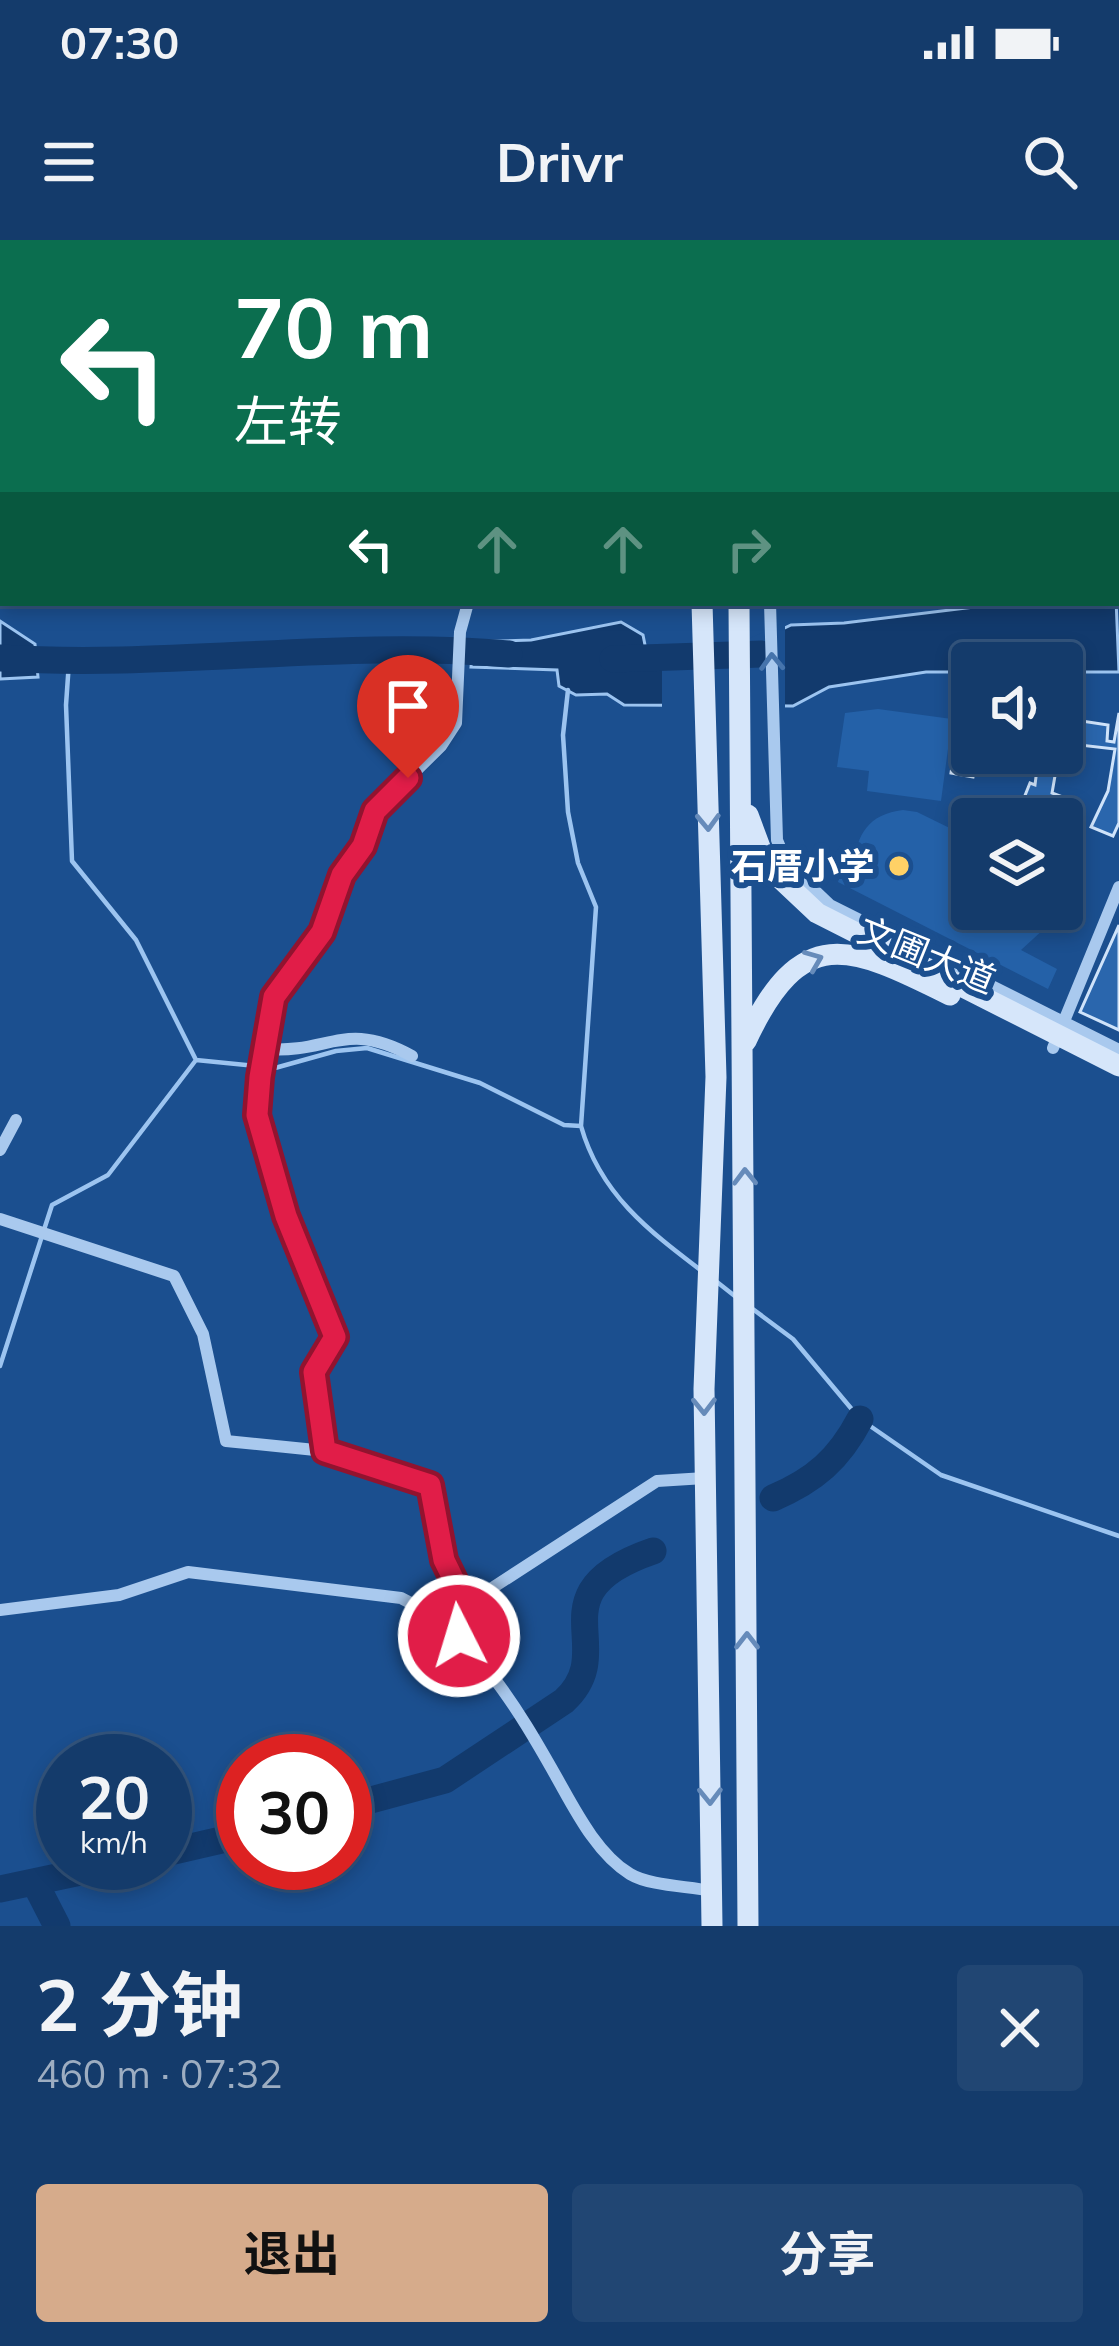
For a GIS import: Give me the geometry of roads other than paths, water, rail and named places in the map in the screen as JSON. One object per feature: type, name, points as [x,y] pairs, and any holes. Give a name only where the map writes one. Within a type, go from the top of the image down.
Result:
[{"type":"main road","points":[[743,609],[748,1926]]},
{"type":"main road","points":[[703,613],[716,1077],[705,1478],[712,1926]]},
{"type":"main road","name":"文圃大道","points":[[741,796],[767,866],[817,913],[1119,1066]]},
{"type":"main road","name":"文圃大道","points":[[744,1047],[767,995],[812,956],[838,951],[1058,1034],[1119,1082]]},
{"type":"street","points":[[325,1451],[314,1372],[335,1337],[286,1216],[257,1115],[260,1077],[274,997],[322,932],[342,875],[363,846],[375,811],[441,746],[456,723],[460,632],[467,606]]},
{"type":"street","points":[[770,609],[777,840],[787,864],[808,887],[850,916],[1058,1034],[1119,1050]]},
{"type":"street","points":[[1058,1034],[1119,887]]},
{"type":"street","points":[[265,1052],[350,1035],[383,1040],[412,1056]]},
{"type":"street","points":[[0,1150],[16,1120]]},
{"type":"street","points":[[5,1220],[174,1276],[203,1334],[226,1441],[325,1451],[430,1485],[444,1560],[466,1605],[459,1636]]},
{"type":"street","points":[[466,1605],[657,1480],[705,1478]]},
{"type":"street","points":[[0,1610],[119,1595],[188,1572],[401,1598],[427,1610],[459,1636],[520,1714],[605,1852],[632,1875],[712,1891]]},
{"type":"waterway","points":[[0,658],[127,660],[382,650],[509,654]]},
{"type":"waterway","points":[[613,659],[761,654]]},
{"type":"waterway","points":[[69,662],[66,705],[72,861],[136,940],[196,1060]]},
{"type":"waterway","points":[[568,690],[563,735],[568,812],[578,863],[596,907],[581,1126],[600,1172],[629,1209],[703,1272]]},
{"type":"waterway","points":[[0,1366],[52,1205],[108,1175],[196,1060],[275,1068],[336,1051],[367,1048],[480,1083],[564,1125],[581,1126]]},
{"type":"waterway","points":[[717,1282],[736,1297]]},
{"type":"waterway","points":[[750,1307],[793,1339],[860,1419],[941,1475],[1119,1536]]},
{"type":"waterway","points":[[773,1498],[824,1467],[860,1419]]},
{"type":"waterway","points":[[372,1800],[445,1780],[564,1701],[579,1681],[585,1661],[584,1622],[596,1585],[617,1567],[653,1551]]},
{"type":"waterway","points":[[192,1847],[216,1841]]},
{"type":"waterway","points":[[0,1889],[36,1881]]},
{"type":"waterway","points":[[35,1883],[57,1926]]},
{"type":"place","name":"石厝小学","points":[[899,866]]}]
